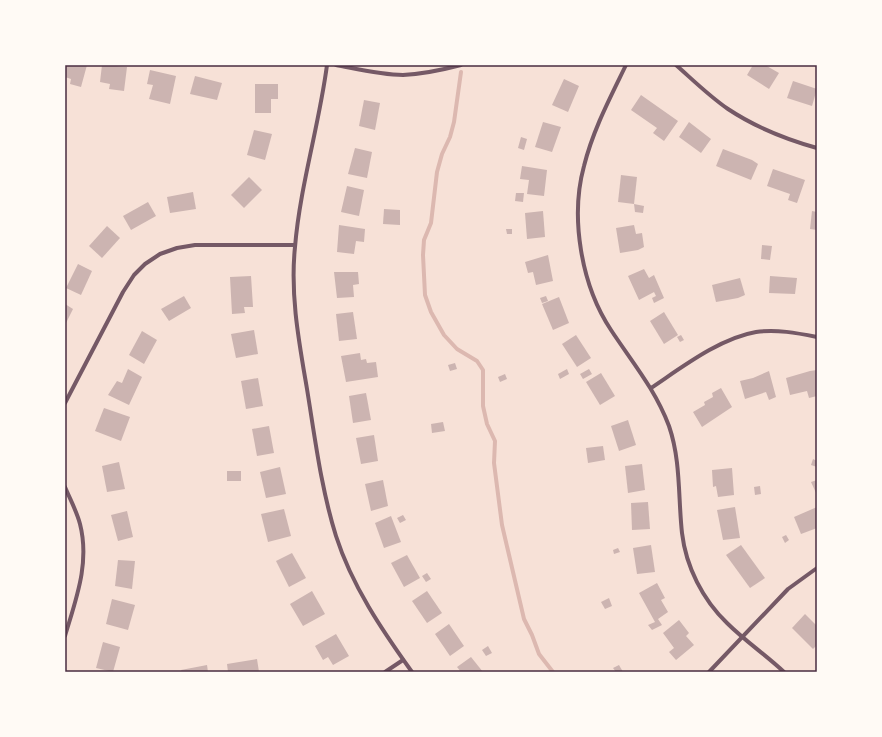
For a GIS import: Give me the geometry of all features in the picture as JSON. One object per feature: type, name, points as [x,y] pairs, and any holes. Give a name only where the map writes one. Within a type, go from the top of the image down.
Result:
[{"type":"street","points":[[327,65],[300,207],[295,245],[293,288],[296,327],[326,501],[337,537],[350,572],[379,624],[412,672]]},
{"type":"street","points":[[336,65],[378,73],[402,75],[438,71],[461,65]]},
{"type":"street","points":[[626,65],[594,134],[584,167],[580,191],[578,221],[580,244],[585,271],[603,317],[651,388],[665,415],[673,438],[678,462],[682,533],[690,567],[705,596],[720,615],[784,672]]},
{"type":"street","points":[[676,65],[703,90],[727,108],[751,123],[778,136],[817,148]]},
{"type":"street","points":[[65,403],[123,292],[134,275],[145,264],[160,254],[177,248],[195,245],[295,245]]},
{"type":"street","points":[[651,388],[714,348],[744,335],[756,332],[780,331],[817,337]]},
{"type":"street","points":[[65,487],[80,525],[83,546],[83,567],[80,586],[65,636]]},
{"type":"street","points":[[709,672],[788,589],[817,568]]},
{"type":"street","points":[[385,672],[403,660]]},
{"type":"building","points":[[65,65],[87,65],[81,87],[70,84],[71,79],[65,77]]},
{"type":"building","points":[[102,65],[127,67],[124,91],[109,89],[110,84],[100,82]]},
{"type":"building","points":[[753,65],[765,65],[779,73],[769,89],[747,75]]},
{"type":"building","points":[[150,70],[176,76],[170,104],[149,99],[153,85],[147,84]]},
{"type":"building","points":[[195,76],[222,83],[217,100],[190,94]]},
{"type":"building","points":[[564,79],[579,86],[568,112],[552,105]]},
{"type":"building","points":[[793,81],[817,89],[812,106],[787,98]]},
{"type":"building","points":[[255,84],[278,84],[278,99],[271,99],[271,113],[255,113]]},
{"type":"building","points":[[641,95],[678,121],[664,141],[653,133],[657,128],[631,110]]},
{"type":"building","points":[[364,100],[380,103],[375,130],[359,126]]},
{"type":"building","points":[[543,122],[561,127],[552,152],[535,147]]},
{"type":"building","points":[[689,122],[711,139],[701,153],[679,137]]},
{"type":"building","points":[[254,130],[272,134],[265,160],[247,155]]},
{"type":"building","points":[[521,137],[527,139],[524,150],[518,148]]},
{"type":"building","points":[[355,148],[372,152],[367,178],[348,174]]},
{"type":"building","points":[[723,149],[752,160],[758,164],[751,180],[716,166]]},
{"type":"building","points":[[522,166],[547,170],[544,196],[527,194],[529,180],[520,179]]},
{"type":"building","points":[[773,169],[805,180],[797,203],[788,200],[790,194],[767,186]]},
{"type":"building","points":[[621,175],[637,177],[634,204],[618,202]]},
{"type":"building","points":[[249,177],[262,190],[244,208],[231,195]]},
{"type":"building","points":[[347,186],[364,190],[359,216],[341,212]]},
{"type":"building","points":[[193,192],[196,209],[170,213],[167,197]]},
{"type":"building","points":[[516,193],[524,193],[523,202],[515,201]]},
{"type":"building","points":[[148,202],[156,216],[131,230],[123,216]]},
{"type":"building","points":[[634,204],[644,206],[643,213],[635,212]]},
{"type":"building","points":[[384,209],[400,210],[400,225],[383,224]]},
{"type":"building","points":[[543,211],[545,237],[527,239],[525,213]]},
{"type":"building","points":[[812,211],[817,212],[817,230],[810,229]]},
{"type":"building","points":[[339,225],[365,229],[364,242],[356,241],[354,254],[337,252]]},
{"type":"building","points":[[634,225],[636,234],[642,233],[644,247],[638,250],[620,253],[616,228]]},
{"type":"building","points":[[107,226],[120,238],[102,258],[89,246]]},
{"type":"building","points":[[506,229],[512,229],[512,234],[507,234]]},
{"type":"building","points":[[762,245],[772,246],[770,260],[761,259]]},
{"type":"building","points":[[548,255],[553,281],[536,285],[533,272],[528,273],[525,262]]},
{"type":"building","points":[[78,264],[92,271],[81,295],[66,288]]},
{"type":"building","points":[[644,269],[649,278],[654,275],[664,298],[654,303],[652,298],[656,296],[654,292],[639,300],[628,276]]},
{"type":"building","points":[[334,272],[358,272],[359,284],[353,285],[354,297],[337,298]]},
{"type":"building","points":[[251,276],[253,307],[244,307],[245,313],[232,314],[230,277]]},
{"type":"building","points":[[770,276],[797,278],[795,294],[769,293]]},
{"type":"building","points":[[740,278],[745,295],[738,298],[716,302],[712,285]]},
{"type":"building","points":[[184,296],[191,308],[169,321],[161,309]]},
{"type":"building","points":[[546,296],[548,301],[542,303],[540,298]]},
{"type":"building","points":[[559,297],[569,323],[553,330],[542,304]]},
{"type":"building","points":[[65,304],[73,309],[65,325]]},
{"type":"building","points":[[353,312],[357,339],[339,341],[336,314]]},
{"type":"building","points":[[664,312],[678,335],[664,344],[650,321]]},
{"type":"building","points":[[254,330],[258,354],[236,358],[231,334]]},
{"type":"building","points":[[142,331],[157,340],[144,364],[129,355]]},
{"type":"building","points":[[576,335],[591,358],[577,367],[562,344]]},
{"type":"building","points":[[681,335],[684,340],[680,342],[677,337]]},
{"type":"building","points":[[360,353],[361,360],[366,359],[367,363],[376,362],[378,377],[346,382],[341,356]]},
{"type":"building","points":[[455,363],[457,369],[450,371],[448,365]]},
{"type":"building","points":[[128,369],[142,377],[129,405],[108,395],[117,381],[122,383]]},
{"type":"building","points":[[567,369],[569,374],[560,379],[558,374]]},
{"type":"building","points":[[589,369],[592,374],[583,379],[580,374]]},
{"type":"building","points":[[817,370],[817,396],[809,398],[807,391],[790,395],[786,378]]},
{"type":"building","points":[[769,371],[776,397],[769,400],[766,392],[745,399],[740,381],[753,378]]},
{"type":"building","points":[[601,373],[615,396],[600,405],[586,382]]},
{"type":"building","points":[[505,374],[507,379],[500,382],[498,377]]},
{"type":"building","points":[[258,378],[263,406],[246,409],[241,381]]},
{"type":"building","points":[[721,388],[732,407],[702,427],[693,412],[705,405],[704,402],[713,397],[712,393]]},
{"type":"building","points":[[366,393],[371,420],[353,423],[349,396]]},
{"type":"building","points":[[104,408],[130,417],[121,441],[95,431]]},
{"type":"building","points":[[628,420],[636,445],[619,451],[611,426]]},
{"type":"building","points":[[443,422],[445,431],[432,433],[431,424]]},
{"type":"building","points":[[269,426],[274,453],[257,456],[252,429]]},
{"type":"building","points":[[374,435],[378,461],[361,464],[356,438]]},
{"type":"building","points":[[603,446],[605,460],[588,463],[586,448]]},
{"type":"building","points":[[813,459],[817,461],[817,467],[811,465]]},
{"type":"building","points":[[119,462],[125,489],[107,492],[102,466]]},
{"type":"building","points":[[642,464],[645,490],[628,493],[625,466]]},
{"type":"building","points":[[280,467],[286,494],[266,498],[260,472]]},
{"type":"building","points":[[732,468],[734,495],[718,497],[716,486],[713,487],[712,470]]},
{"type":"building","points":[[227,471],[241,471],[241,481],[227,481]]},
{"type":"building","points":[[383,480],[388,506],[371,511],[365,484]]},
{"type":"building","points":[[817,480],[817,495],[811,482]]},
{"type":"building","points":[[760,486],[761,494],[755,495],[754,487]]},
{"type":"building","points":[[648,502],[650,529],[632,530],[631,503]]},
{"type":"building","points":[[735,507],[740,538],[723,540],[717,510]]},
{"type":"building","points":[[817,507],[817,528],[801,534],[794,517]]},
{"type":"building","points":[[284,509],[291,536],[268,542],[261,514]]},
{"type":"building","points":[[127,511],[133,537],[118,541],[111,515]]},
{"type":"building","points":[[403,515],[406,520],[400,523],[397,518]]},
{"type":"building","points":[[391,516],[401,542],[384,548],[375,523]]},
{"type":"building","points":[[786,535],[789,540],[785,543],[782,537]]},
{"type":"building","points":[[651,545],[655,572],[637,574],[633,548]]},
{"type":"building","points":[[741,545],[765,578],[750,588],[726,555]]},
{"type":"building","points":[[618,548],[620,552],[614,554],[613,550]]},
{"type":"building","points":[[292,553],[306,578],[289,587],[276,561]]},
{"type":"building","points":[[407,555],[420,578],[404,587],[391,563]]},
{"type":"building","points":[[118,560],[135,561],[132,589],[115,586]]},
{"type":"building","points":[[427,573],[431,579],[426,582],[422,576]]},
{"type":"building","points":[[657,583],[665,598],[661,600],[668,612],[658,619],[662,625],[652,630],[648,625],[655,622],[639,593]]},
{"type":"building","points":[[312,591],[325,614],[303,626],[290,604]]},
{"type":"building","points":[[427,591],[442,613],[427,623],[412,601]]},
{"type":"building","points":[[609,598],[612,606],[605,609],[601,602]]},
{"type":"building","points":[[112,599],[135,605],[128,630],[106,624]]},
{"type":"building","points":[[805,614],[817,626],[817,645],[813,649],[792,628]]},
{"type":"building","points":[[679,620],[689,633],[686,636],[694,645],[676,660],[669,652],[674,648],[663,633]]},
{"type":"building","points":[[449,624],[464,646],[450,656],[435,634]]},
{"type":"building","points":[[336,634],[349,656],[333,665],[328,657],[323,660],[315,646]]},
{"type":"building","points":[[103,642],[120,647],[113,672],[96,668]]},
{"type":"building","points":[[488,646],[492,653],[486,656],[482,650]]},
{"type":"building","points":[[471,657],[483,672],[461,672],[457,667]]},
{"type":"building","points":[[257,659],[259,672],[228,672],[227,664]]},
{"type":"building","points":[[207,665],[208,672],[182,672],[181,670]]},
{"type":"building","points":[[619,665],[623,672],[616,672],[613,668]]},
{"type":"waterway","points":[[461,72],[454,122],[437,172],[431,223],[424,240],[423,255],[425,295],[431,312],[444,335],[457,349],[477,361],[483,370],[483,406],[487,424],[495,441],[494,463],[502,525],[524,619],[539,654],[553,672]]}]
